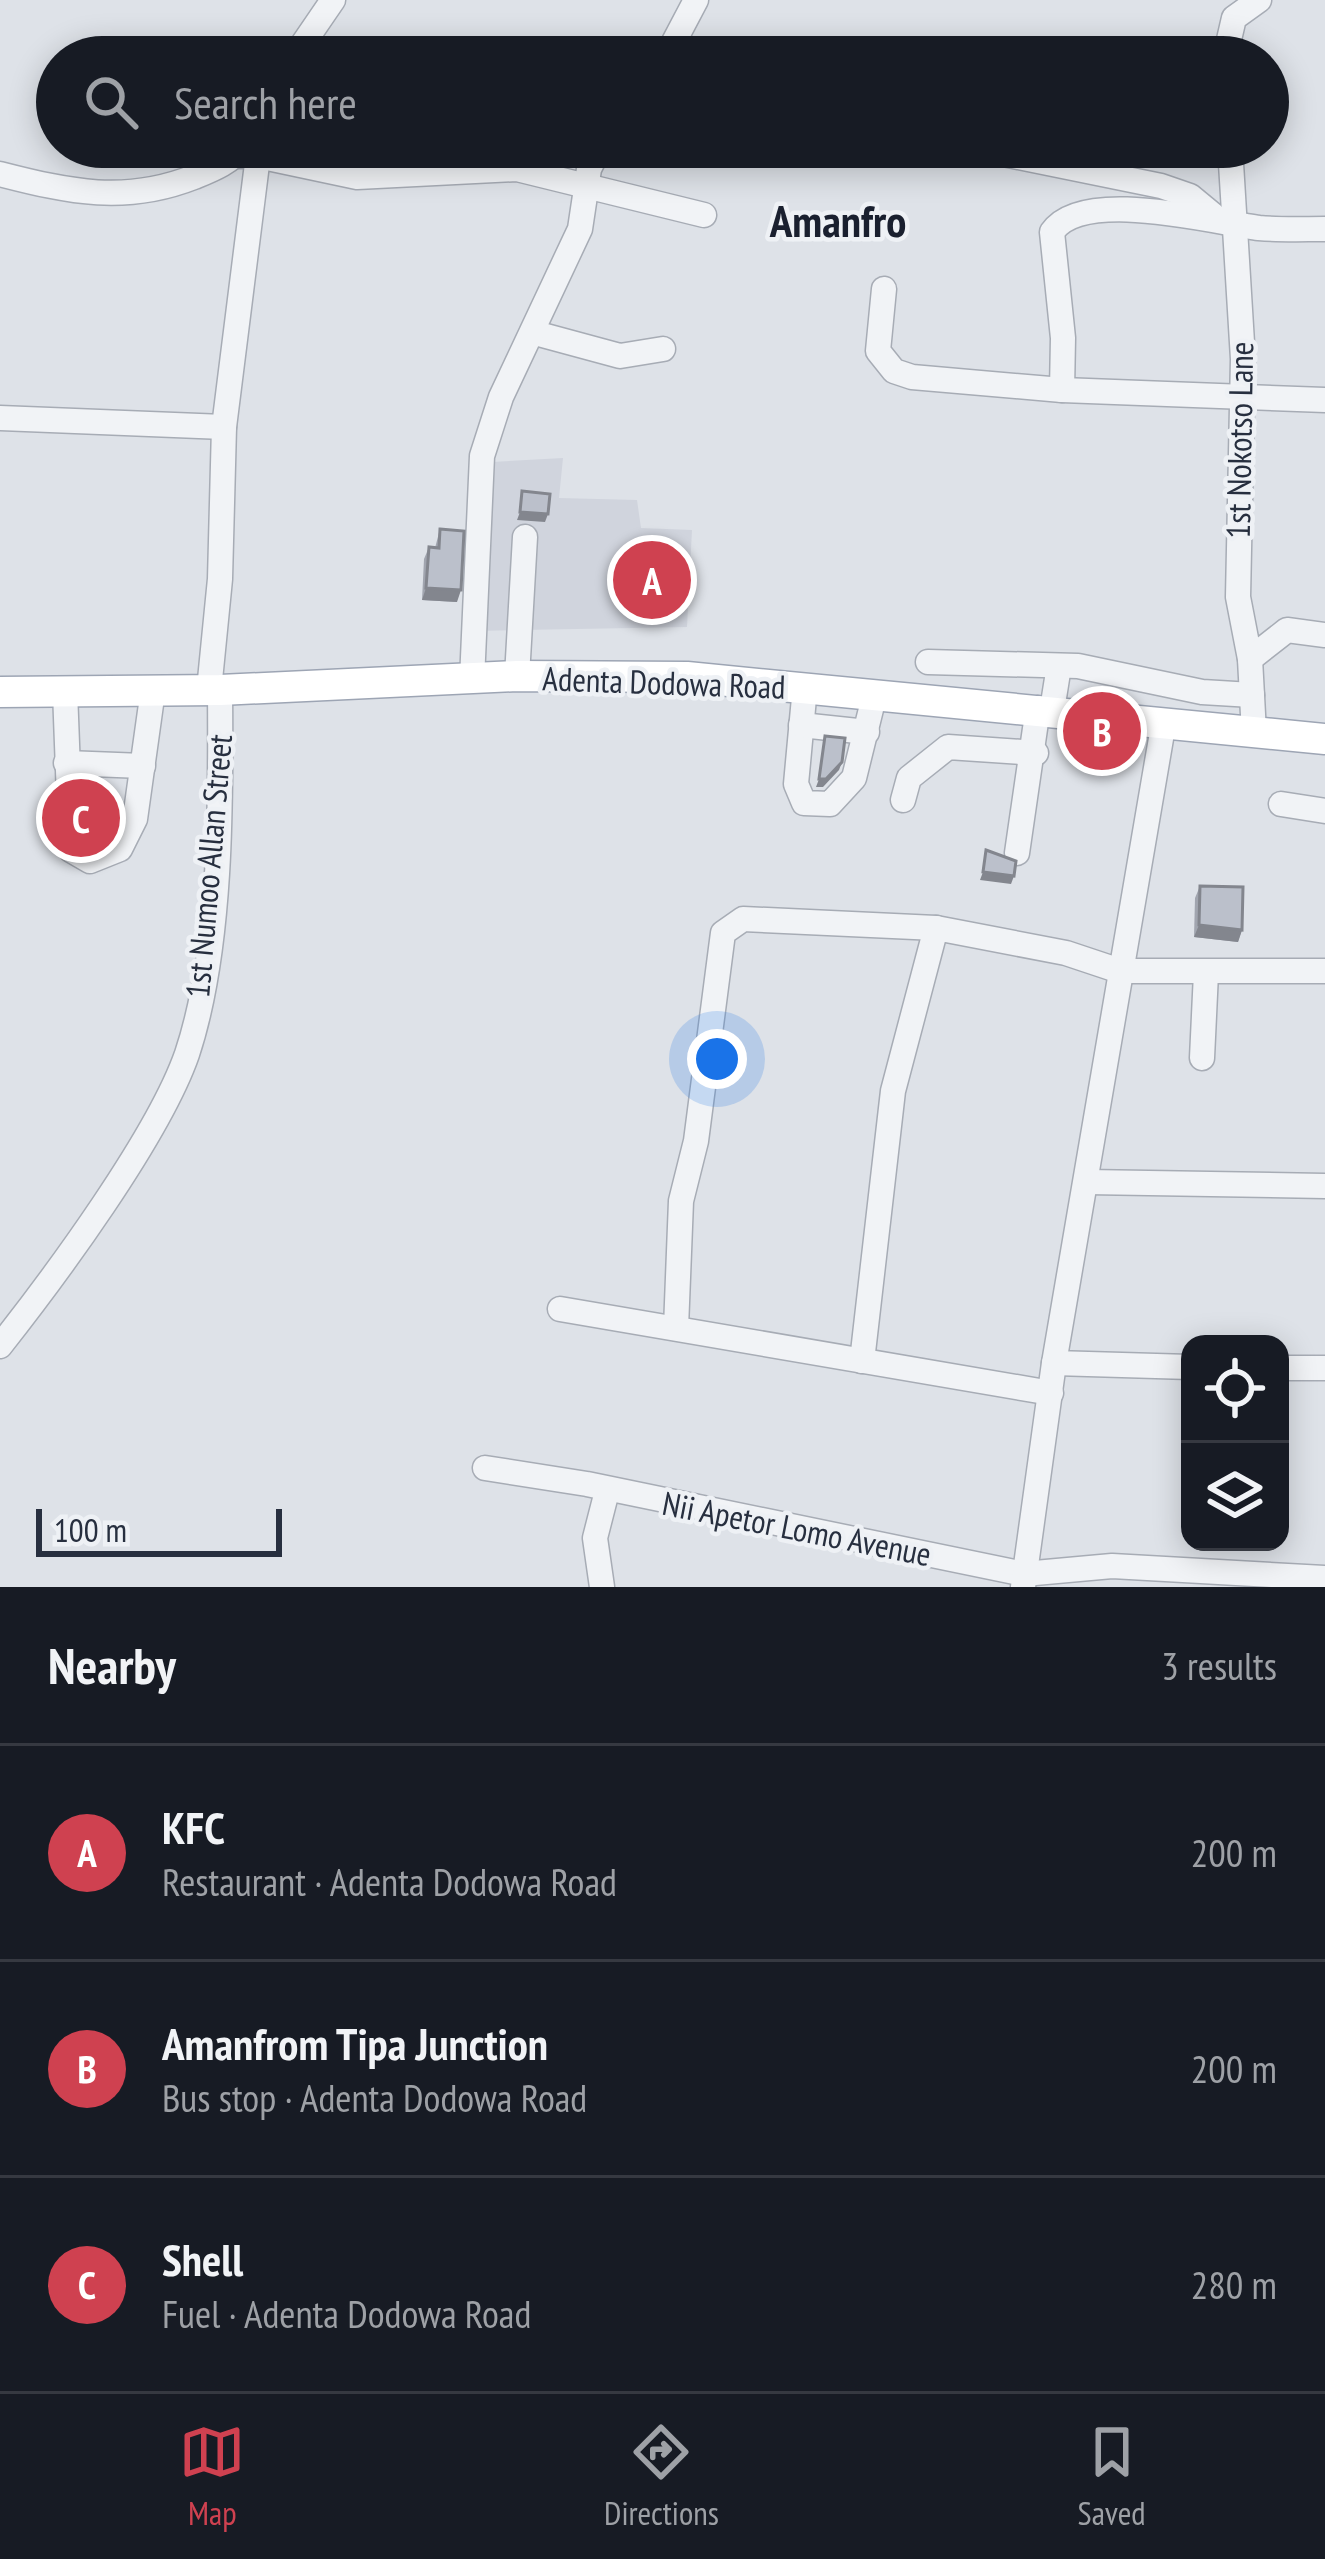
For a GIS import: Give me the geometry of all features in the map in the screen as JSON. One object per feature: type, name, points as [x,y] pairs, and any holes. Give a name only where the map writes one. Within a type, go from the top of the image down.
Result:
[{"type":"main road","name":"Adenta Dodowa Road","points":[[0,692],[215,690],[517,676],[687,677],[1046,709],[1163,728],[1325,740]]},
{"type":"street","points":[[309,36],[332,0]]},
{"type":"street","points":[[678,36],[696,0]]},
{"type":"street","points":[[1230,36],[1234,18],[1259,0]]},
{"type":"street","points":[[0,174],[97,196],[127,196],[173,185],[211,168]]},
{"type":"street","name":"1st Numoo Allan Street","points":[[0,1346],[102,1202],[186,1055],[212,908],[221,794],[215,690],[224,427],[244,168]]},
{"type":"street","points":[[315,168],[357,177],[517,170],[704,214]]},
{"type":"street","points":[[472,680],[472,594],[482,456],[501,397],[580,229],[593,168]]},
{"type":"street","points":[[1070,168],[1190,196],[1225,220]]},
{"type":"street","name":"1st Nokotso Lane","points":[[1229,168],[1225,220],[1242,399],[1238,597],[1250,659],[1254,733]]},
{"type":"street","points":[[1062,390],[1054,226],[1086,212],[1325,229]]},
{"type":"street","points":[[884,289],[876,336],[884,362],[912,377],[1062,390],[1325,400]]},
{"type":"street","points":[[535,333],[620,356],[663,349]]},
{"type":"street","points":[[0,418],[224,427]]},
{"type":"street","points":[[517,676],[525,537]]},
{"type":"street","points":[[1250,659],[1287,630],[1325,634]]},
{"type":"street","points":[[928,662],[1114,670],[1215,694],[1252,695]]},
{"type":"street","points":[[1016,853],[1059,666]]},
{"type":"street","points":[[806,688],[797,794],[813,805],[830,804],[854,778],[875,693]]},
{"type":"street","points":[[65,691],[71,850],[91,861],[107,859],[127,841],[153,690]]},
{"type":"street","points":[[801,725],[867,732]]},
{"type":"street","points":[[1024,1581],[1054,1363],[1163,728]]},
{"type":"street","points":[[903,800],[909,778],[948,747],[1036,753]]},
{"type":"street","points":[[66,763],[142,766]]},
{"type":"street","points":[[1280,804],[1325,811]]},
{"type":"street","points":[[676,1328],[682,1201],[697,1141],[723,933],[742,919],[936,928],[1066,953],[1120,971],[1325,971]]},
{"type":"street","points":[[862,1361],[893,1091],[936,928]]},
{"type":"street","points":[[1202,1058],[1206,974]]},
{"type":"street","points":[[1087,1182],[1325,1186]]},
{"type":"street","points":[[560,1309],[1051,1393]]},
{"type":"street","points":[[1054,1363],[1181,1367]]},
{"type":"street","points":[[1289,1368],[1325,1368]]},
{"type":"street","name":"Nii Apetor Lomo Avenue","points":[[485,1468],[1013,1568],[1024,1581],[1090,1566],[1325,1578]]},
{"type":"street","points":[[602,1587],[595,1538],[608,1491]]},
{"type":"shaded area","points":[[563,458],[559,498],[637,500],[641,528],[692,530],[687,627],[474,631],[492,462]]},
{"type":"building","points":[[522,491],[550,494],[548,514],[520,512]]},
{"type":"building","points":[[440,529],[464,531],[461,590],[426,588],[429,547],[439,548]]},
{"type":"building","points":[[825,736],[845,738],[842,762],[826,779],[819,779]]},
{"type":"building","points":[[986,850],[1016,861],[1014,876],[983,872]]},
{"type":"building","points":[[1200,886],[1243,887],[1242,930],[1199,925]]},
{"type":"place","name":"KFC","points":[[652,580]]},
{"type":"place","name":"Amanfrom Tipa Junction","points":[[1102,731]]},
{"type":"place","name":"Shell","points":[[81,818]]},
{"type":"district","name":"Amanfro","points":[[838,220]]}]
